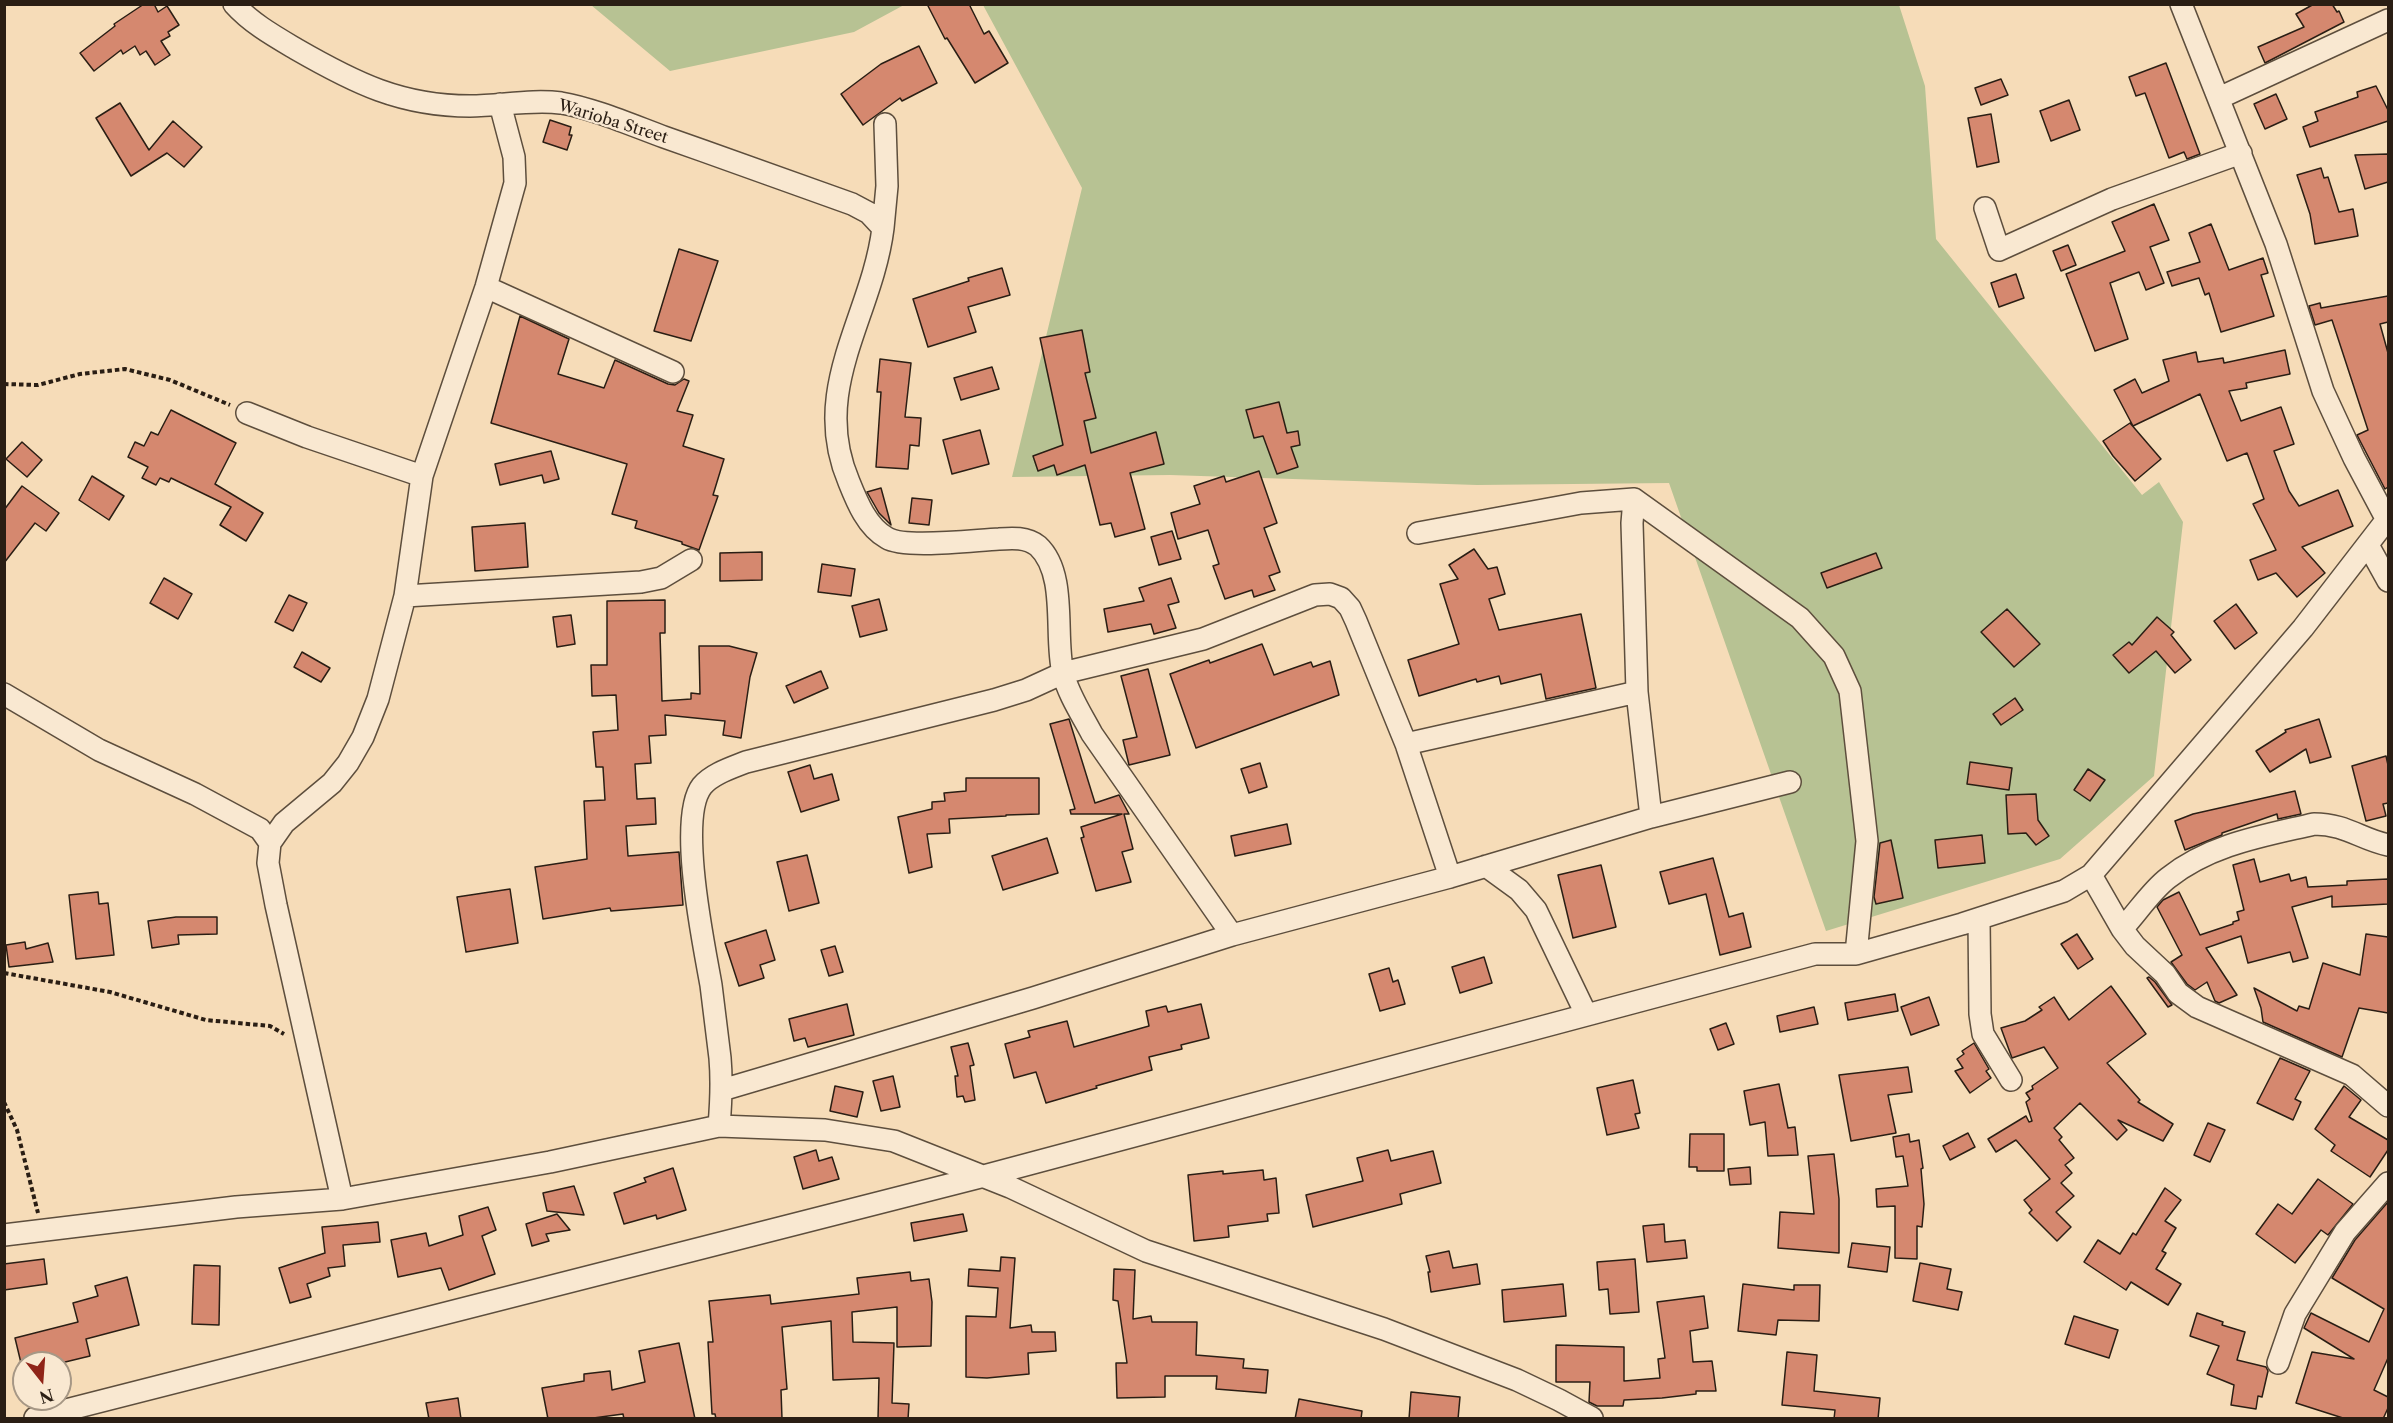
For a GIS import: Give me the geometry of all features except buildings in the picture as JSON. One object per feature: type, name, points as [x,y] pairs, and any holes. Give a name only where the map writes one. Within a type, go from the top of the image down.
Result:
[{"type":"street","name":"Warioba Street","points":[[234,4],[244,15],[275,37],[349,80],[383,93],[444,104],[470,106],[561,103],[615,119],[852,204],[869,213],[884,228]]},
{"type":"street","points":[[35,1419],[102,1411],[1815,954],[1856,954],[1978,919],[2064,891],[2091,875],[2303,628],[2388,519],[2354,458],[2323,390],[2276,244],[2219,98],[2187,25],[2181,4]]},
{"type":"street","points":[[2219,98],[2388,20]]},
{"type":"street","points":[[342,1199],[276,905],[268,862],[270,843],[284,823],[332,783],[348,763],[363,737],[378,699],[405,596],[422,476],[486,287],[515,183],[514,157],[500,104]]},
{"type":"street","points":[[885,124],[887,186],[880,255],[844,361],[835,405],[836,432],[845,472],[860,507],[872,525],[887,538],[907,543],[1018,538],[1036,545],[1047,557],[1055,575],[1063,673],[1092,734],[1232,934]]},
{"type":"street","points":[[1985,208],[1999,250],[2112,199],[2241,153]]},
{"type":"street","points":[[486,287],[673,372]]},
{"type":"street","points":[[247,413],[307,437],[422,476]]},
{"type":"street","points":[[1634,500],[1632,523],[1637,692],[1651,817]]},
{"type":"street","points":[[1418,532],[1581,503],[1634,500],[1800,618],[1834,656],[1850,691],[1867,841],[1856,954]]},
{"type":"street","points":[[2368,545],[2388,582]]},
{"type":"street","points":[[405,596],[641,582],[661,578],[691,560]]},
{"type":"street","points":[[719,1126],[722,1090],[711,988],[694,871],[693,813],[695,800],[702,786],[715,775],[746,762],[994,700],[1036,687],[1063,673],[1203,639],[1294,602],[1315,595],[1330,594],[1341,598],[1350,608],[1406,744],[1450,877]]},
{"type":"street","points":[[1406,744],[1637,692]]},
{"type":"street","points":[[4,694],[99,750],[195,794],[260,829],[270,843]]},
{"type":"street","points":[[722,1090],[1034,998],[1232,934],[1450,877],[1651,817],[1790,782]]},
{"type":"street","points":[[2122,929],[2167,879],[2212,850],[2229,844],[2314,824],[2328,824],[2388,845]]},
{"type":"street","points":[[1486,866],[1520,890],[1536,910],[1586,1014]]},
{"type":"street","points":[[2091,875],[2122,929],[2135,946],[2165,974],[2178,993],[2197,1007],[2352,1075],[2388,1106]]},
{"type":"street","points":[[1978,919],[1980,1014],[1983,1034],[2011,1080]]},
{"type":"street","points":[[1444,1052],[1463,1058],[1475,1055],[1806,967],[1815,954]]},
{"type":"street","points":[[4,1235],[236,1207],[342,1199],[550,1162],[719,1126],[825,1131],[894,1141],[984,1176],[1146,1251],[1384,1329],[1517,1380],[1592,1419]]},
{"type":"street","points":[[2278,1363],[2295,1314],[2345,1232],[2388,1183]]},
{"type":"path","points":[[4,384],[38,385],[80,374],[125,369],[170,380],[247,413]]},
{"type":"path","points":[[4,973],[110,992],[206,1020],[270,1026],[280,1030],[310,1056]]},
{"type":"path","points":[[4,1102],[17,1130],[42,1230]]},
{"type":"green space","points":[[591,5],[904,5],[854,32],[670,71]]},
{"type":"green space","points":[[983,5],[1899,5],[1925,86],[1936,239],[2142,495],[2159,482],[2183,522],[2154,776],[2060,859],[1826,931],[1669,483],[1477,485],[1170,475],[1012,477],[1082,188]]}]
